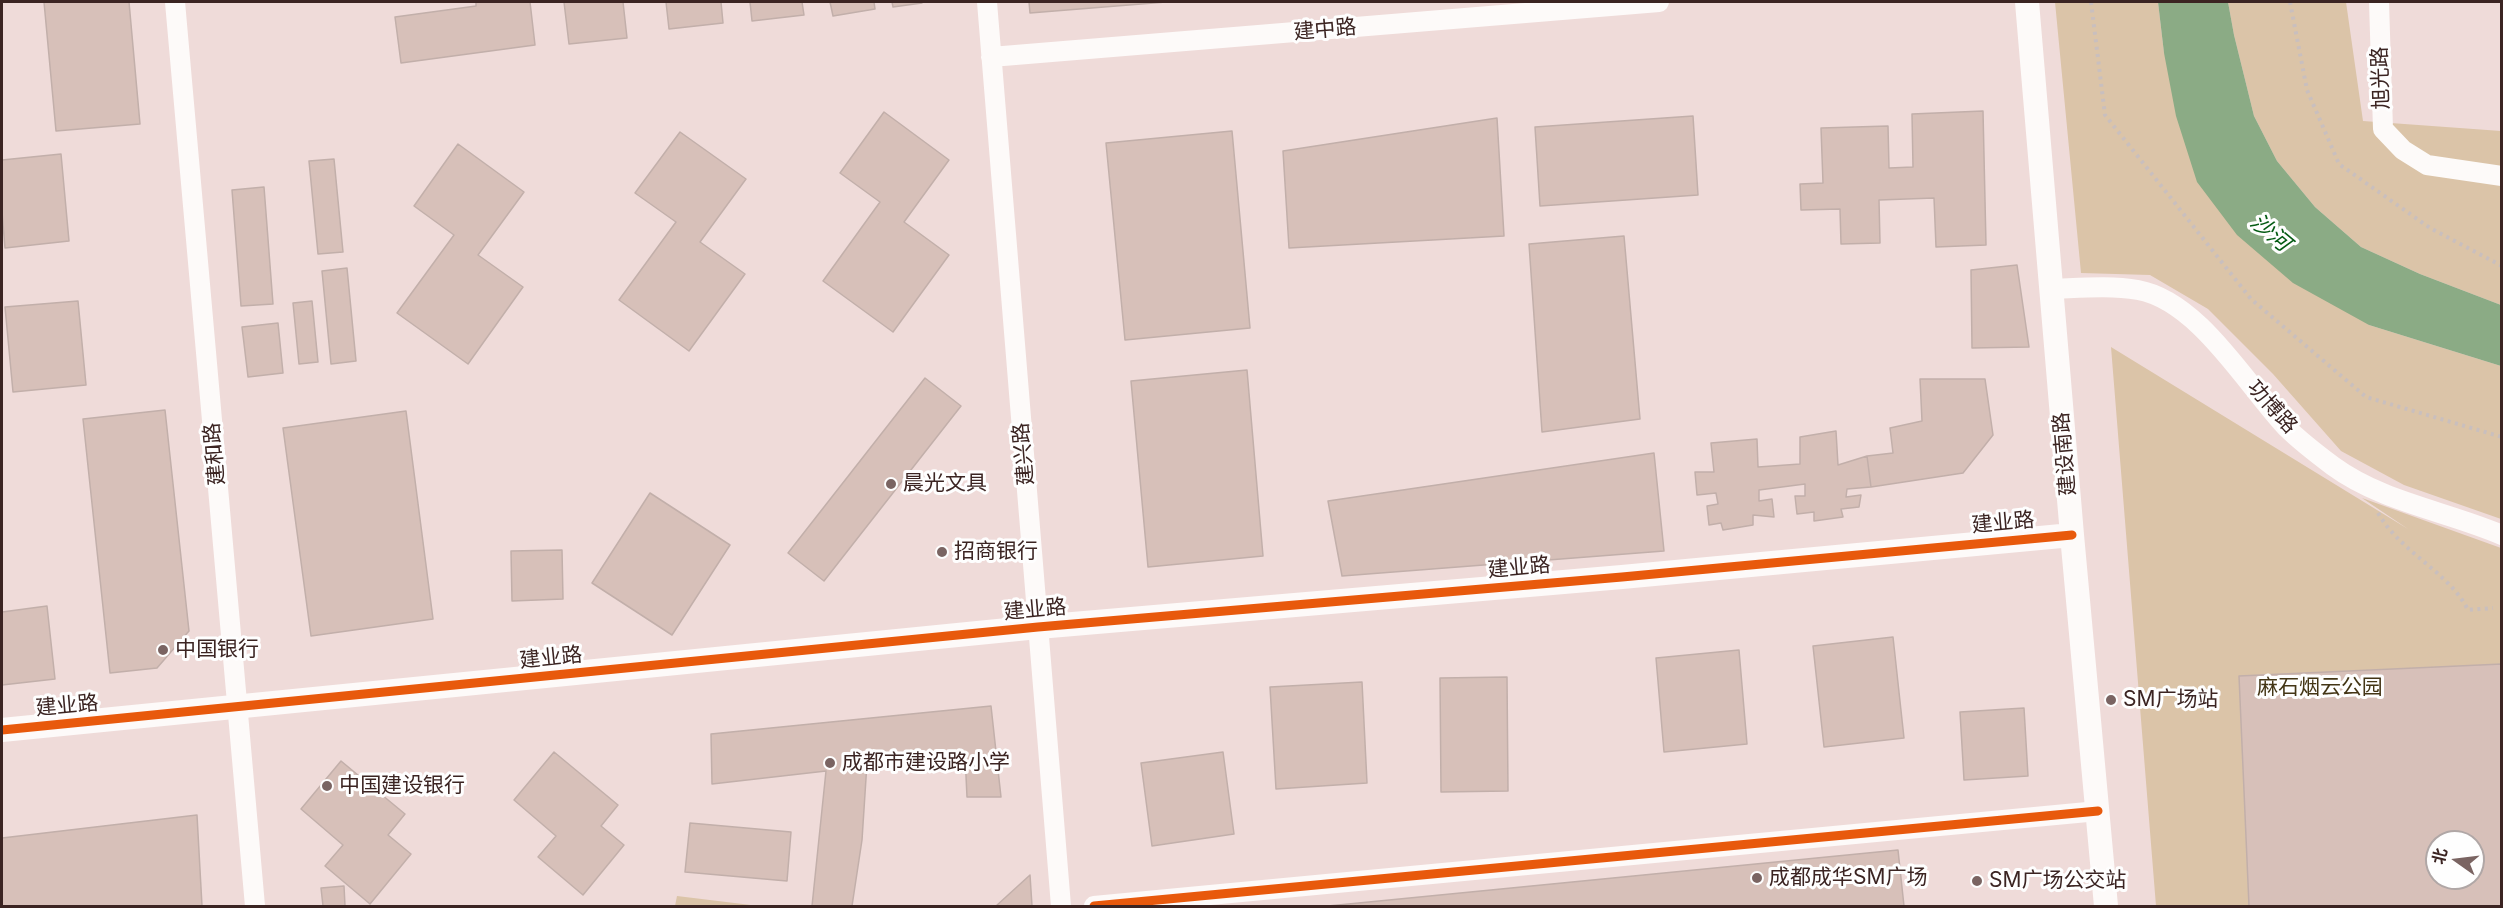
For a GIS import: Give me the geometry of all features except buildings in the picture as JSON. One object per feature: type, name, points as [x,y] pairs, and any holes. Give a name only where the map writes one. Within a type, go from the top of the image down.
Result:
[{"type":"street","name":"建和路","points":[[175,2],[255,906]]},
{"type":"street","name":"建兴路","points":[[987,2],[1061,906]]},
{"type":"street","name":"建中路","points":[[991,57],[1659,2]]},
{"type":"street","name":"建设南路","points":[[2027,2],[2106,906]]},
{"type":"street","name":"旭光路","points":[[2379,2],[2383,129],[2403,150],[2427,165],[2502,176]]},
{"type":"street","name":"功博路","points":[[2051,289],[2094,287],[2139,290],[2174,305],[2226,354],[2288,428],[2334,467],[2382,493],[2502,535]]},
{"type":"street","name":"建业路","points":[[2,730],[1038,627],[1622,577],[2072,535]]},
{"type":"street","points":[[1094,906],[2098,811]]},
{"type":"path","points":[[2091,2],[2105,115],[2251,299],[2366,397],[2502,437]]},
{"type":"path","points":[[2290,2],[2307,90],[2339,164],[2430,228],[2502,266]]},
{"type":"path","points":[[2382,493],[2378,500],[2377,512],[2385,525],[2410,551],[2460,595],[2468,610],[2493,608]]},
{"type":"green space","points":[[2055,2],[2158,2],[2164,53],[2369,325],[2501,366],[2501,519],[2404,485],[2341,451],[2273,374],[2208,309],[2150,275],[2081,273]]},
{"type":"green space","points":[[2228,2],[2346,2],[2363,121],[2501,131],[2501,305],[2420,274],[2361,247],[2315,207],[2277,161],[2254,116]]},
{"type":"green space","name":"麻石烟云公园","points":[[2111,347],[2408,529],[2362,498],[2501,548],[2501,906],[2156,906]]},
{"type":"green space","points":[[677,896],[759,906],[675,906]]},
{"type":"water","name":"沙河","points":[[2158,2],[2228,2],[2254,116],[2277,161],[2315,207],[2361,247],[2420,274],[2501,305],[2501,366],[2369,325],[2293,283],[2237,235],[2197,182],[2176,116],[2164,53]]},
{"type":"cycle path","points":[[2,730],[1038,627],[1622,577],[2072,535]]},
{"type":"cycle path","points":[[1094,906],[2098,811]]},
{"type":"place","name":"晨光文具","points":[[891,484]]},
{"type":"place","name":"招商银行","points":[[942,552]]},
{"type":"place","name":"中国银行","points":[[163,650]]},
{"type":"place","name":"SM广场站","points":[[2111,700]]},
{"type":"place","name":"成都市建设路小学","points":[[830,763]]},
{"type":"place","name":"中国建设银行","points":[[327,786]]},
{"type":"place","name":"成都成华SM广场","points":[[1757,878]]},
{"type":"place","name":"SM广场公交站","points":[[1977,881]]}]
